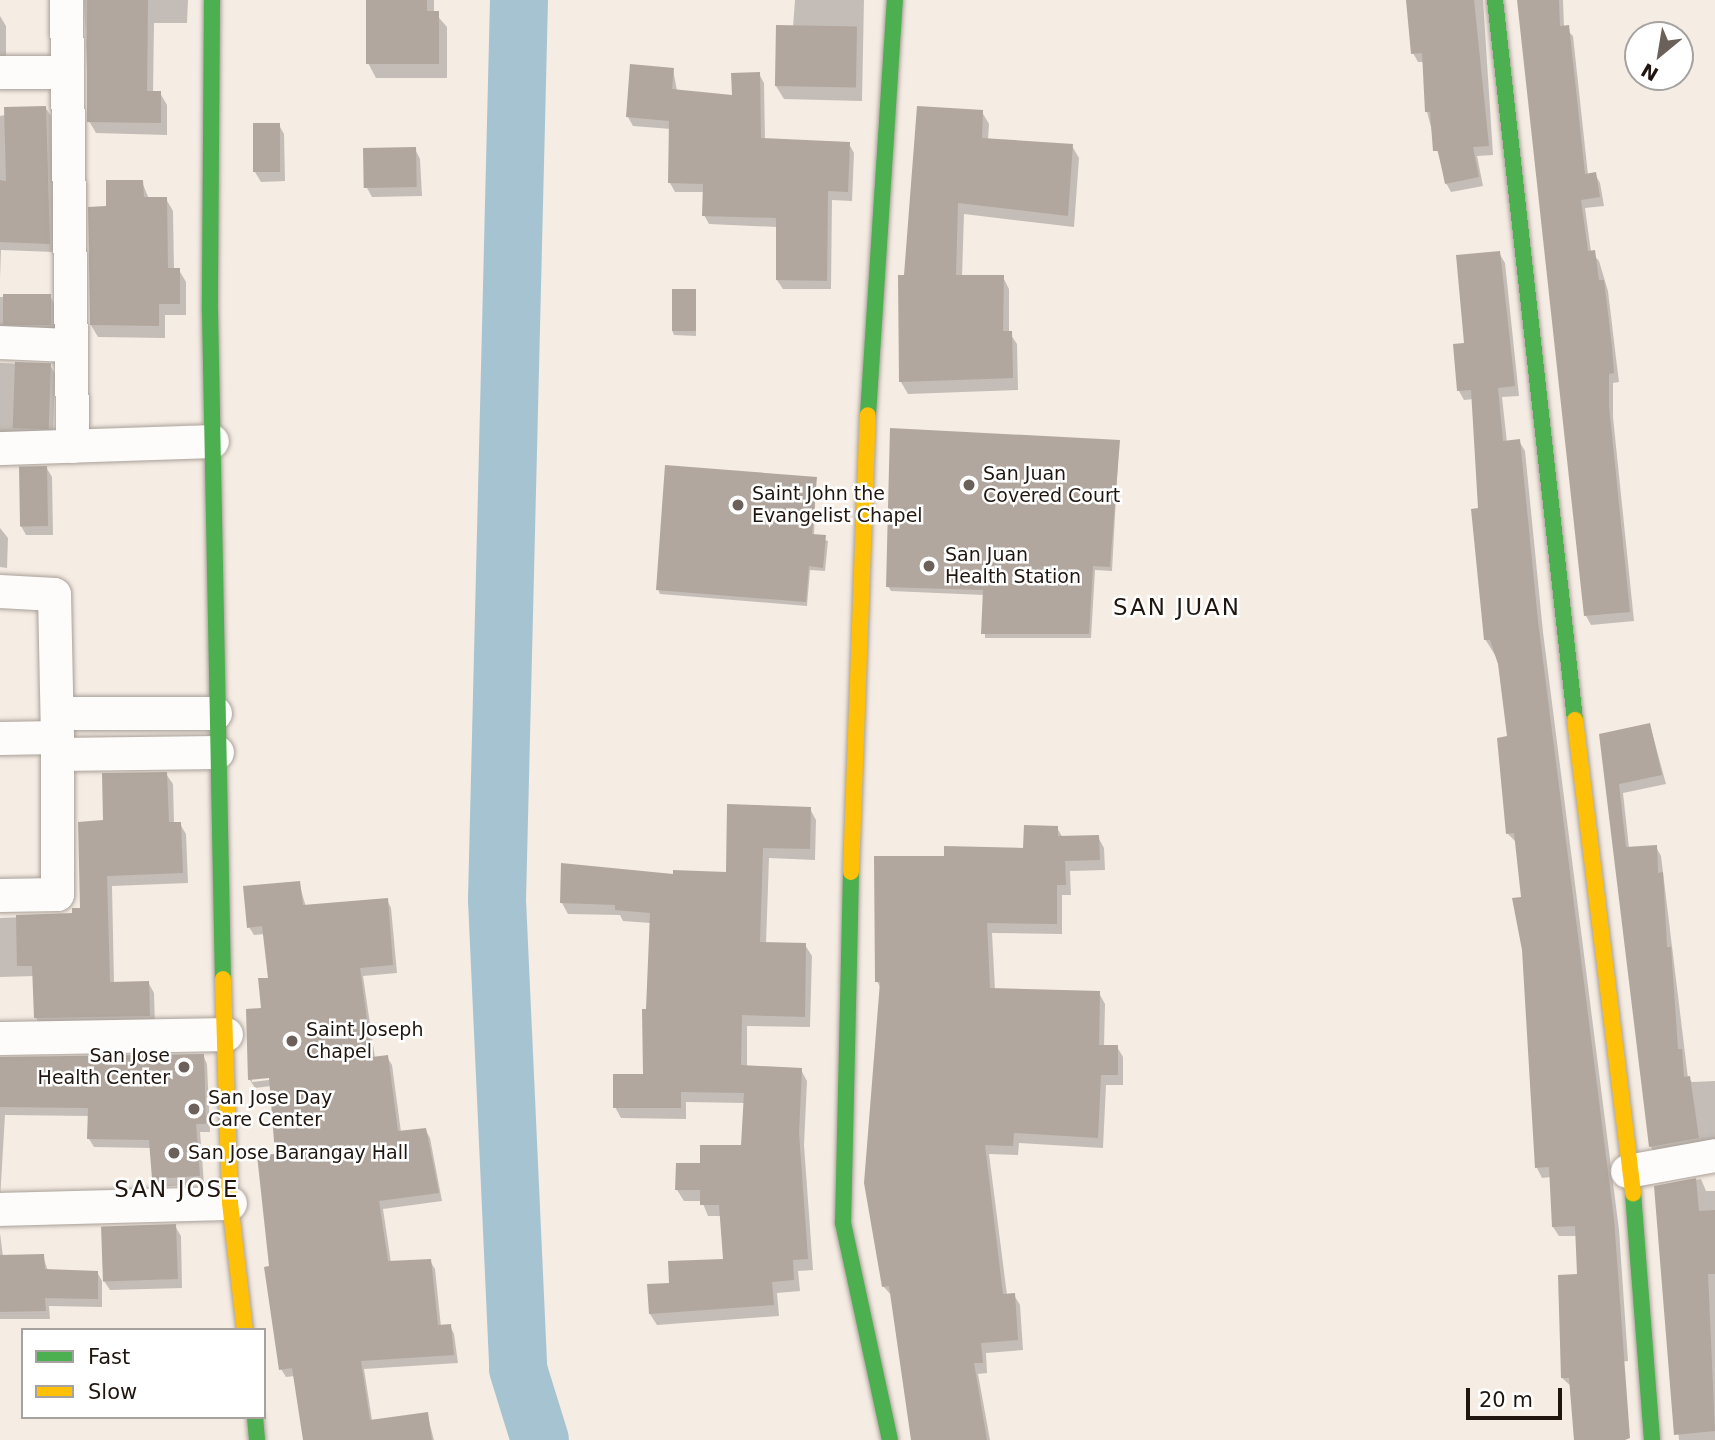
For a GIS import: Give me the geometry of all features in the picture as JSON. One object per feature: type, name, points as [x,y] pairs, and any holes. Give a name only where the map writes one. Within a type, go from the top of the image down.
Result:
[{"type":"street","points":[[66,0],[72,446]]},
{"type":"street","points":[[212,0],[215,713],[230,1203],[245,1328]]},
{"type":"street","points":[[890,1440],[843,1223],[842,1126],[872,312],[895,0]]},
{"type":"street","points":[[1495,0],[1627,1171],[1636,1217],[1652,1440]]},
{"type":"street","points":[[0,72],[67,72]]},
{"type":"street","points":[[0,342],[70,345]]},
{"type":"street","points":[[0,448],[212,441]]},
{"type":"street","points":[[0,591],[54,594],[57,735],[57,894],[0,895]]},
{"type":"street","points":[[0,738],[57,735],[215,713]]},
{"type":"street","points":[[57,735],[217,752]]},
{"type":"street","points":[[0,1038],[226,1034]]},
{"type":"street","points":[[1627,1171],[1715,1155]]},
{"type":"street","points":[[0,1209],[230,1203]]},
{"type":"street","points":[[255,1419],[257,1440]]},
{"type":"building","points":[[87,0],[148,0],[147,91],[161,91],[161,123],[87,122]]},
{"type":"building","points":[[366,0],[427,0],[427,11],[439,11],[439,64],[366,64]]},
{"type":"building","points":[[1406,0],[1474,0],[1489,146],[1473,147],[1479,177],[1445,184],[1438,151],[1433,151],[1430,112],[1425,112],[1422,53],[1411,54]]},
{"type":"building","points":[[1517,0],[1559,0],[1560,26],[1569,25],[1585,174],[1596,172],[1600,197],[1581,200],[1588,251],[1595,250],[1599,280],[1604,280],[1612,347],[1614,373],[1609,374],[1609,406],[1630,612],[1584,616]]},
{"type":"building","points":[[776,25],[857,26],[856,87],[775,86]]},
{"type":"building","points":[[630,64],[674,68],[672,89],[732,95],[731,73],[760,72],[761,138],[850,142],[848,192],[828,191],[827,281],[776,280],[776,218],[702,216],[703,184],[668,183],[669,121],[626,117]]},
{"type":"building","points":[[46,106],[50,244],[0,242],[0,180],[6,181],[4,107]]},
{"type":"building","points":[[917,106],[983,110],[982,138],[1073,144],[1068,216],[958,203],[956,275],[1004,275],[1003,331],[1012,331],[1013,378],[899,382],[898,275],[904,275]]},
{"type":"building","points":[[253,123],[280,123],[280,172],[253,172]]},
{"type":"building","points":[[416,147],[417,187],[364,188],[363,148]]},
{"type":"building","points":[[106,180],[143,180],[144,197],[167,197],[168,268],[180,268],[180,304],[159,304],[159,326],[90,325],[88,207],[106,206]]},
{"type":"building","points":[[1500,251],[1515,386],[1498,388],[1503,441],[1520,439],[1538,621],[1614,1219],[1630,1438],[1625,1440],[1574,1440],[1569,1378],[1561,1378],[1558,1275],[1577,1274],[1575,1226],[1552,1227],[1549,1167],[1535,1168],[1522,950],[1512,898],[1521,897],[1514,833],[1506,834],[1497,738],[1507,736],[1498,664],[1490,640],[1484,640],[1471,509],[1478,508],[1471,390],[1457,391],[1453,344],[1464,343],[1456,255]]},
{"type":"building","points":[[672,289],[696,289],[696,331],[672,331]]},
{"type":"building","points":[[3,294],[51,294],[51,325],[3,325]]},
{"type":"building","points":[[15,362],[51,363],[49,429],[13,428]]},
{"type":"building","points":[[890,428],[1120,440],[1110,567],[1093,566],[1089,634],[981,634],[983,590],[886,587]]},
{"type":"building","name":"Saint John the Evangelist Chapel","points":[[665,465],[817,477],[812,534],[826,535],[823,568],[809,566],[806,602],[656,590]]},
{"type":"building","points":[[19,466],[47,466],[48,526],[20,526]]},
{"type":"building","points":[[1650,723],[1662,775],[1619,784],[1626,847],[1657,845],[1658,873],[1663,872],[1667,947],[1671,947],[1678,1049],[1682,1049],[1684,1077],[1690,1076],[1699,1138],[1649,1147],[1599,734]]},
{"type":"building","points":[[167,772],[169,822],[181,822],[183,873],[107,876],[110,982],[149,981],[150,1016],[34,1018],[32,966],[17,966],[16,915],[72,913],[72,908],[80,908],[78,822],[103,820],[102,773]]},
{"type":"building","points":[[727,804],[811,807],[810,849],[763,848],[760,942],[806,943],[805,1017],[742,1015],[741,1065],[802,1068],[799,1133],[808,1259],[793,1260],[794,1280],[772,1282],[774,1305],[649,1314],[647,1284],[669,1283],[668,1261],[723,1259],[719,1205],[700,1205],[700,1190],[675,1190],[676,1163],[700,1163],[700,1145],[741,1145],[744,1093],[681,1092],[681,1108],[613,1108],[613,1074],[643,1074],[642,1009],[646,1009],[650,913],[615,910],[615,905],[560,903],[561,863],[673,874],[673,870],[726,872]]},
{"type":"building","points":[[1024,825],[1058,826],[1058,836],[1099,835],[1100,860],[1065,861],[1066,885],[1057,885],[1057,924],[987,923],[990,988],[1100,991],[1099,1045],[1118,1045],[1118,1075],[1101,1075],[1098,1138],[1014,1133],[1013,1146],[985,1145],[1003,1294],[1015,1293],[1018,1340],[981,1343],[983,1363],[974,1363],[987,1440],[911,1440],[889,1286],[882,1287],[864,1183],[880,982],[875,982],[874,856],[944,856],[944,846],[1023,848]]},
{"type":"building","points":[[300,881],[303,905],[388,898],[393,965],[360,968],[372,1057],[388,1055],[398,1131],[426,1128],[439,1193],[379,1201],[388,1261],[431,1259],[438,1325],[451,1324],[454,1355],[361,1361],[370,1420],[428,1412],[432,1440],[303,1440],[292,1368],[279,1370],[264,1267],[269,1266],[257,1155],[275,1154],[269,1078],[248,1080],[246,1009],[261,1008],[258,978],[268,978],[262,926],[247,928],[243,886]]},
{"type":"building","points":[[204,1054],[206,1124],[196,1124],[200,1176],[152,1179],[149,1140],[87,1139],[88,1108],[0,1107],[0,1057]]},
{"type":"building","points":[[1696,1178],[1699,1211],[1715,1210],[1715,1274],[1708,1274],[1715,1431],[1674,1435],[1654,1186]]},
{"type":"building","points":[[176,1224],[178,1279],[103,1282],[101,1227]]},
{"type":"building","points":[[44,1254],[45,1269],[98,1271],[98,1299],[45,1298],[46,1311],[0,1312],[0,1255]]},
{"type":"waterway","points":[[519,0],[497,900],[518,1369],[540,1440]]},
{"type":"traffic: fast","points":[[212,0],[210,311],[223,979]]},
{"type":"traffic: fast","points":[[868,415],[895,0]]},
{"type":"traffic: fast","points":[[1495,0],[1575,720]]},
{"type":"traffic: fast","points":[[851,872],[843,1223],[890,1440]]},
{"type":"traffic: fast","points":[[1633,1193],[1652,1440]]},
{"type":"traffic: fast","points":[[255,1419],[257,1440]]},
{"type":"traffic: slow","points":[[851,872],[868,415]]},
{"type":"traffic: slow","points":[[1575,720],[1633,1193]]},
{"type":"traffic: slow","points":[[223,979],[230,1203],[245,1328]]},
{"type":"place","name":"San Juan Covered Court","points":[[969,485]]},
{"type":"place","name":"Saint John the Evangelist Chapel","points":[[738,505]]},
{"type":"place","name":"San Juan Health Station","points":[[929,566]]},
{"type":"place","name":"Saint Joseph Chapel","points":[[292,1041]]},
{"type":"place","name":"San Jose Health Center","points":[[184,1067]]},
{"type":"place","name":"San Jose Day Care Center","points":[[194,1109]]},
{"type":"place","name":"San Jose Barangay Hall","points":[[174,1153]]},
{"type":"district","name":"SAN JUAN","points":[[1177,607]]},
{"type":"district","name":"SAN JOSE","points":[[177,1189]]}]
